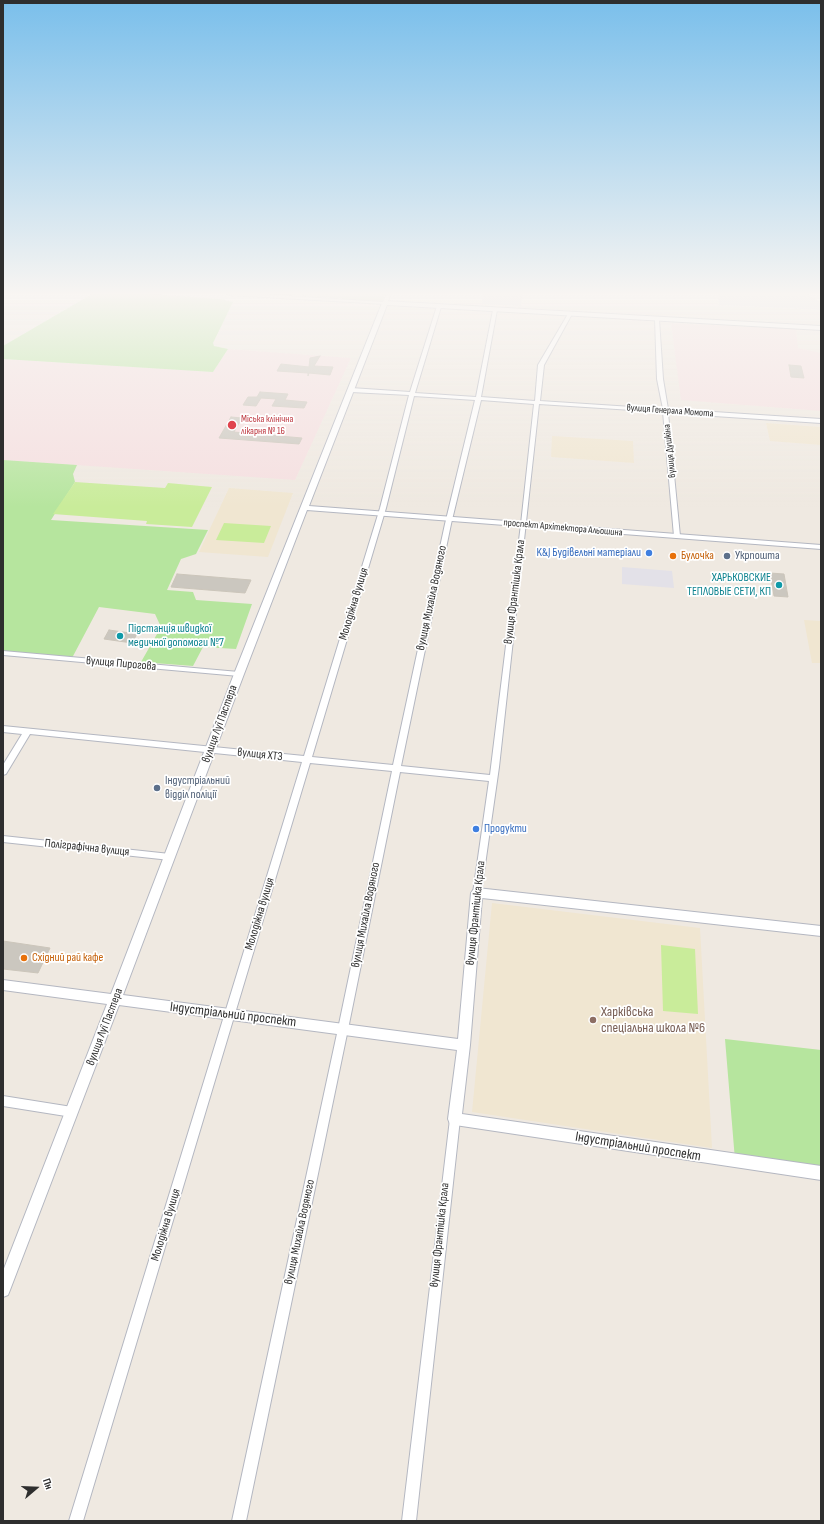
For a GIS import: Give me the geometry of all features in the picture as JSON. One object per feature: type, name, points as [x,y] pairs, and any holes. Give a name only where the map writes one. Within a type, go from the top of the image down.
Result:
[{"type":"street","name":"вулиця Луї Пастера","points":[[3,1290],[239,674],[361,365]]},
{"type":"street","name":"Молодіжна вулиця","points":[[76,1521],[381,513],[412,393],[421,365]]},
{"type":"street","name":"вулиця Михайла Водяного","points":[[239,1521],[343,1029],[396,769],[484,365]]},
{"type":"street","name":"вулиця Франтішка Крала","points":[[409,1521],[464,1045],[477,894],[493,778],[524,524],[541,365]]},
{"type":"street","name":"вулиця Душкіна","points":[[659,365],[660,379],[666,410],[677,536]]},
{"type":"street","name":"вулиця Генерала Момота","points":[[351,390],[821,420]]},
{"type":"street","name":"проспект Архітектора Альошина","points":[[305,508],[821,548]]},
{"type":"street","name":"вулиця Пирогова","points":[[3,653],[239,674]]},
{"type":"street","name":"вулиця ХТЗ","points":[[3,729],[493,778]]},
{"type":"street","points":[[3,772],[28,731]]},
{"type":"street","name":"Поліграфічна вулиця","points":[[3,839],[170,857]]},
{"type":"street","points":[[477,894],[821,931]]},
{"type":"street","name":"Індустріальний проспект","points":[[3,985],[464,1045]]},
{"type":"street","points":[[3,1101],[72,1112]]},
{"type":"street","name":"Індустріальний проспект","points":[[455,1119],[821,1173]]},
{"type":"shaded area","points":[[3,365],[102,365],[213,372],[217,365],[348,365],[295,480],[3,460]]},
{"type":"shaded area","points":[[676,365],[821,365],[821,411],[681,400]]},
{"type":"shaded area","points":[[766,423],[821,427],[821,445],[770,441]]},
{"type":"shaded area","points":[[552,436],[633,441],[634,463],[551,457]]},
{"type":"shaded area","points":[[229,488],[293,493],[268,557],[199,552]]},
{"type":"shaded area","points":[[622,567],[672,571],[674,588],[622,584]]},
{"type":"shaded area","points":[[804,620],[821,621],[821,663],[812,663]]},
{"type":"shaded area","name":"Харківська спеціальна школа №6","points":[[492,903],[700,928],[712,1148],[472,1112]]},
{"type":"green space","points":[[102,365],[217,365],[213,372]]},
{"type":"green space","points":[[3,460],[77,465],[73,474],[75,482],[51,520],[208,530],[196,554],[181,559],[167,590],[193,592],[196,600],[252,604],[236,649],[203,647],[193,666],[141,662],[161,627],[155,614],[99,607],[72,658],[3,651]]},
{"type":"green space","points":[[75,482],[165,488],[168,483],[212,487],[192,527],[146,524],[147,521],[53,514]]},
{"type":"green space","points":[[224,523],[271,526],[264,543],[216,540]]},
{"type":"green space","points":[[661,945],[695,949],[698,1014],[663,1011]]},
{"type":"green space","points":[[725,1039],[821,1050],[821,1171],[735,1160]]},
{"type":"building","points":[[280,365],[309,367],[309,365],[315,365],[333,367],[330,375],[309,373],[308,376],[308,373],[277,371]]},
{"type":"building","points":[[789,365],[801,366],[804,378],[791,377]]},
{"type":"building","points":[[260,392],[288,394],[285,400],[307,402],[304,408],[272,406],[276,399],[261,398],[256,406],[243,405],[248,397],[257,397]]},
{"type":"building","name":"Міська клінічна лікарня № 16","points":[[231,417],[242,418],[234,432],[302,438],[299,444],[219,438]]},
{"type":"building","name":"ХАРЬКОВСКИЕ ТЕПЛОВЫЕ СЕТИ, КП","points":[[770,573],[784,574],[788,597],[774,596]]},
{"type":"building","points":[[177,574],[251,580],[245,593],[171,587]]},
{"type":"building","name":"Підстанція швидкої медичної допомоги №7","points":[[109,630],[137,634],[132,643],[104,639]]},
{"type":"building","name":"Східний рай кафе","points":[[3,941],[50,948],[38,973],[3,969]]},
{"type":"place","name":"Міська клінічна лікарня № 16","points":[[232,425]]},
{"type":"place","name":"K&J Будівельні матеріали","points":[[649,553]]},
{"type":"place","name":"Булочка","points":[[673,556]]},
{"type":"place","name":"Укрпошта","points":[[727,556]]},
{"type":"place","name":"ХАРЬКОВСКИЕ ТЕПЛОВЫЕ СЕТИ, КП","points":[[779,585]]},
{"type":"place","name":"Підстанція швидкої медичної допомоги №7","points":[[120,636]]},
{"type":"place","name":"Індустріальний відділ поліції","points":[[157,788]]},
{"type":"place","name":"Продукти","points":[[476,829]]},
{"type":"place","name":"Східний рай кафе","points":[[24,958]]},
{"type":"place","name":"Харківська спеціальна школа №6","points":[[593,1020]]}]
